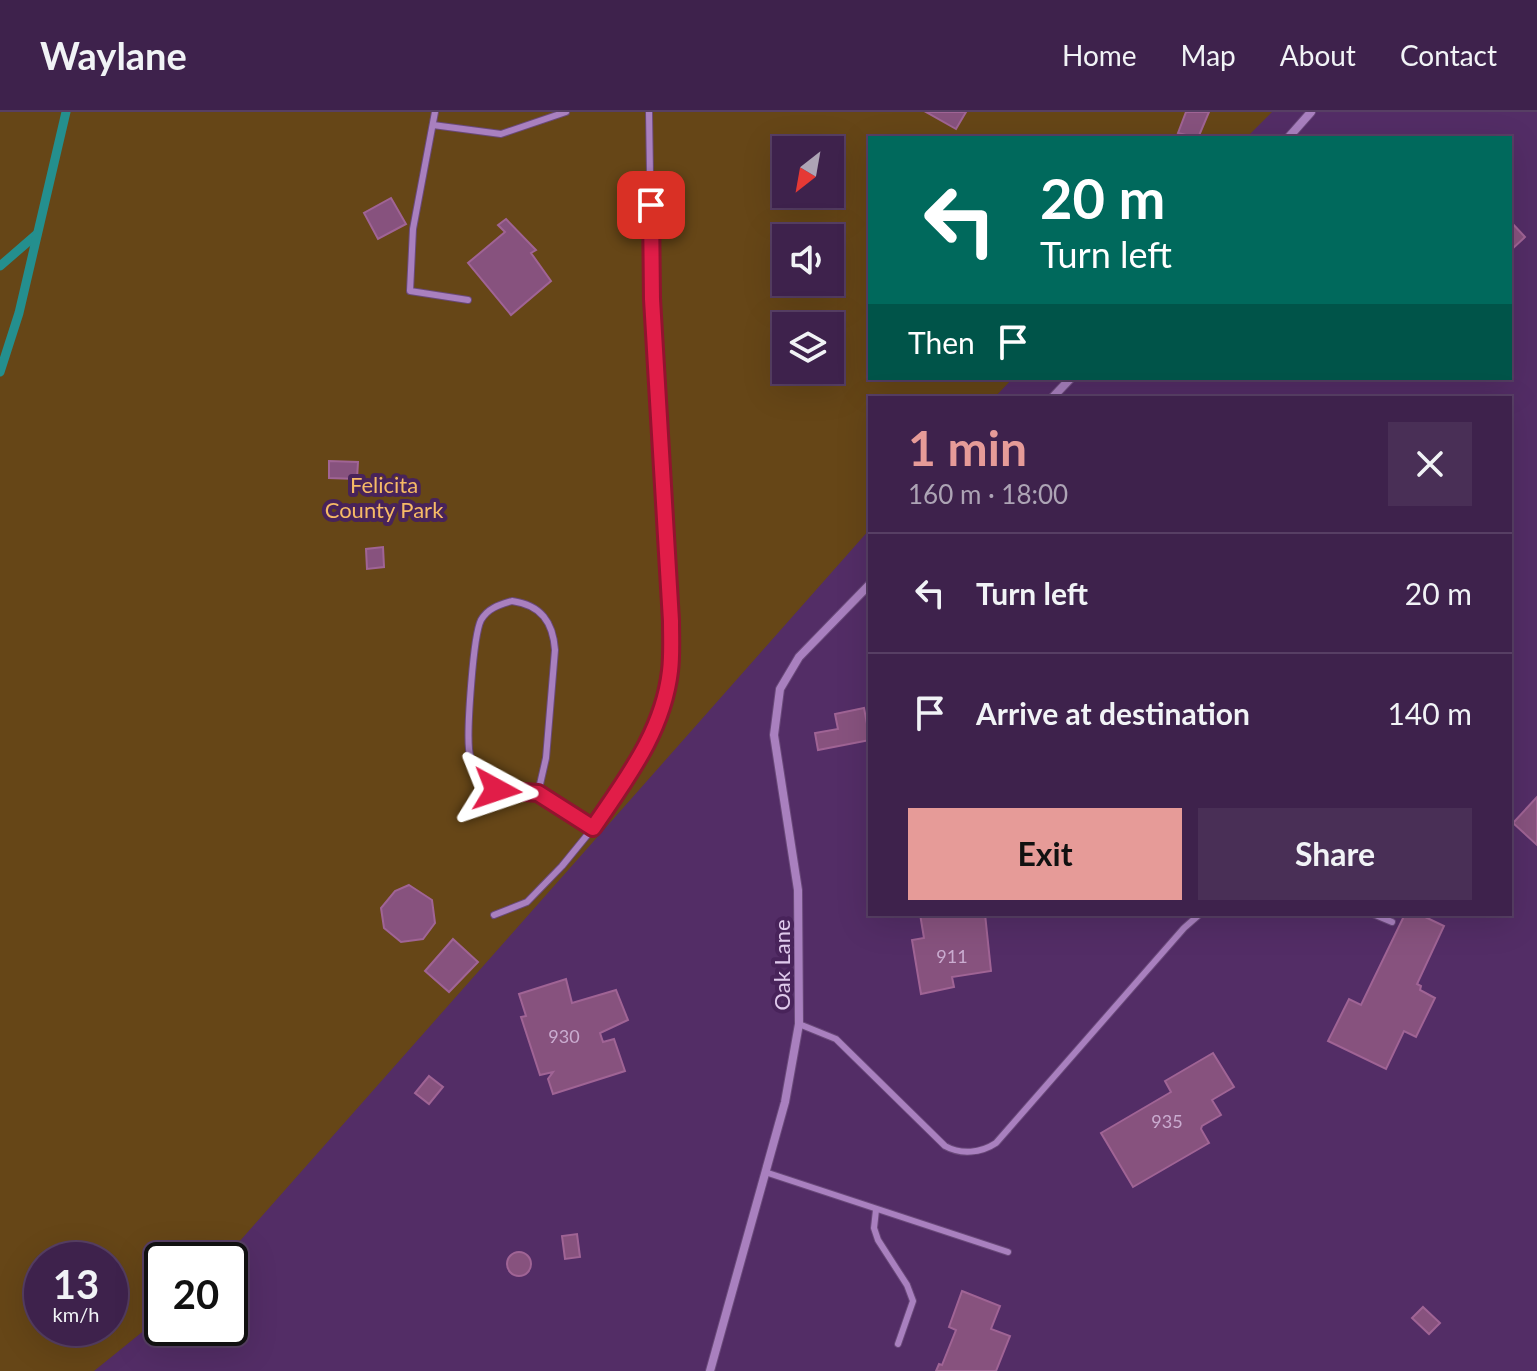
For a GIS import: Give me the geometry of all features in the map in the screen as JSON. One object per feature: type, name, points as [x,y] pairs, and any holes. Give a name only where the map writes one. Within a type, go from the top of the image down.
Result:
[{"type":"street","points":[[1290,136],[1311,112]]},
{"type":"street","points":[[1054,396],[1069,380]]},
{"type":"street","name":"Oak Lane","points":[[710,1371],[785,1102],[799,1024],[798,890],[774,735],[780,689],[799,657],[868,586]]},
{"type":"lane","points":[[435,112],[413,229],[410,291],[468,300]]},
{"type":"lane","points":[[433,125],[501,134],[566,112]]},
{"type":"lane","points":[[494,915],[527,902],[593,828],[641,756],[657,723],[670,671],[671,621],[652,299],[649,112]]},
{"type":"lane","points":[[538,793],[546,758],[554,632],[547,618],[536,609],[512,601],[488,612],[480,622],[475,643],[469,748],[477,774],[497,790],[538,793],[593,828]]},
{"type":"lane","points":[[799,1024],[836,1039],[945,1146],[953,1150],[984,1151],[996,1143],[1198,916]]},
{"type":"lane","points":[[1378,916],[1392,922]]},
{"type":"lane","points":[[765,1172],[1008,1252]]},
{"type":"lane","points":[[876,1210],[874,1228],[878,1240],[907,1285],[913,1301],[898,1344]]},
{"type":"green space","name":"Felicita County Park","points":[[0,112],[1272,112],[1248,136],[868,136],[868,380],[1011,380],[996,396],[868,396],[868,531],[239,1242],[144,1242],[144,1331],[128,1344],[128,1242],[24,1242],[24,1346],[125,1346],[94,1371],[0,1371]]},
{"type":"building","points":[[926,112],[966,112],[956,129]]},
{"type":"building","points":[[1186,112],[1209,112],[1199,136],[1178,133]]},
{"type":"building","points":[[391,198],[406,224],[378,239],[364,213]]},
{"type":"building","points":[[506,219],[536,250],[531,253],[551,281],[511,315],[468,263],[505,232],[498,225]]},
{"type":"building","points":[[1512,223],[1525,237],[1512,249]]},
{"type":"building","points":[[329,461],[358,462],[357,479],[329,478]]},
{"type":"building","points":[[383,547],[384,567],[367,569],[366,549]]},
{"type":"building","points":[[864,708],[868,740],[818,750],[815,733],[838,729],[835,714]]},
{"type":"building","points":[[1537,797],[1537,845],[1513,823]]},
{"type":"building","points":[[409,885],[432,900],[435,923],[423,939],[401,942],[384,928],[381,908],[395,891]]},
{"type":"building","points":[[920,916],[985,916],[991,971],[952,977],[954,987],[921,994],[912,940],[924,938]]},
{"type":"building","points":[[1404,916],[1423,916],[1444,926],[1417,984],[1421,986],[1420,990],[1435,998],[1416,1037],[1404,1031],[1386,1069],[1328,1041],[1349,999],[1361,1005]]},
{"type":"building","points":[[453,939],[478,962],[449,992],[425,971]]},
{"type":"building","points":[[566,979],[572,1003],[616,990],[628,1020],[600,1033],[603,1042],[614,1039],[625,1071],[553,1094],[548,1079],[553,1072],[540,1075],[521,1017],[526,1016],[519,994]]},
{"type":"building","points":[[1213,1053],[1234,1087],[1212,1100],[1221,1115],[1202,1126],[1209,1143],[1133,1187],[1101,1133],[1171,1092],[1165,1081]]},
{"type":"building","points":[[429,1076],[443,1087],[429,1104],[415,1093]]},
{"type":"building","points":[[577,1234],[580,1257],[565,1259],[562,1236]]},
{"type":"building","points":[[519,1252],[527,1256],[531,1264],[527,1272],[519,1276],[511,1272],[507,1264],[511,1256]]},
{"type":"building","points":[[962,1291],[1000,1306],[991,1329],[1010,1336],[996,1371],[936,1371],[939,1364],[942,1365],[956,1330],[949,1327]]},
{"type":"building","points":[[1423,1307],[1440,1323],[1429,1334],[1412,1318]]},
{"type":"waterway","points":[[0,372],[19,313],[66,112]]},
{"type":"waterway","points":[[0,266],[37,234]]},
{"type":"route","points":[[497,790],[538,793],[593,828],[641,756],[657,723],[664,699],[670,671],[671,621],[652,299],[651,205]]}]
